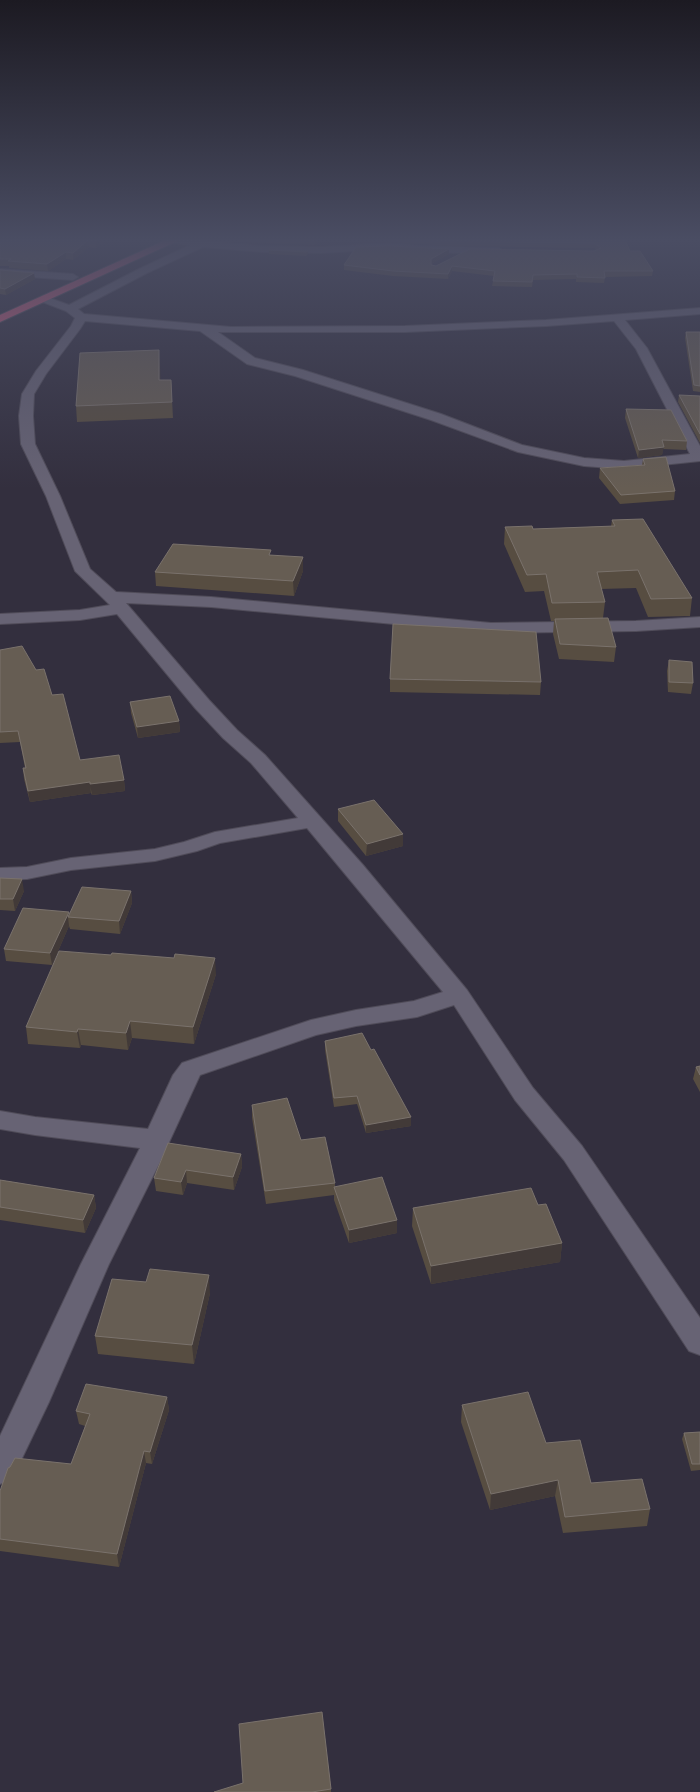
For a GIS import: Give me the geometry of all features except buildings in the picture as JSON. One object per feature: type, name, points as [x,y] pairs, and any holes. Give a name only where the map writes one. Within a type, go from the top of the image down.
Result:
[{"type":"street","points":[[76,322],[76,327],[60,346],[28,394],[26,416],[28,444],[53,496],[83,571],[117,602],[202,704],[230,734],[258,759],[459,995],[524,1094],[573,1153],[700,1342]]},
{"type":"street","points":[[149,322],[231,330],[405,329],[574,322]]},
{"type":"street","points":[[204,328],[251,361],[300,373],[436,417],[518,448],[578,461],[624,465],[700,457],[641,348],[620,322]]},
{"type":"street","points":[[0,618],[80,615],[117,602],[211,602],[491,628],[614,627],[700,622]]},
{"type":"street","points":[[0,874],[27,873],[71,864],[155,855],[190,847],[215,838],[312,821]]},
{"type":"street","points":[[0,1469],[33,1402],[95,1264],[157,1140],[186,1074],[191,1069],[311,1028],[356,1018],[417,1009],[459,995]]},
{"type":"street","points":[[0,1120],[35,1126],[157,1140]]}]
